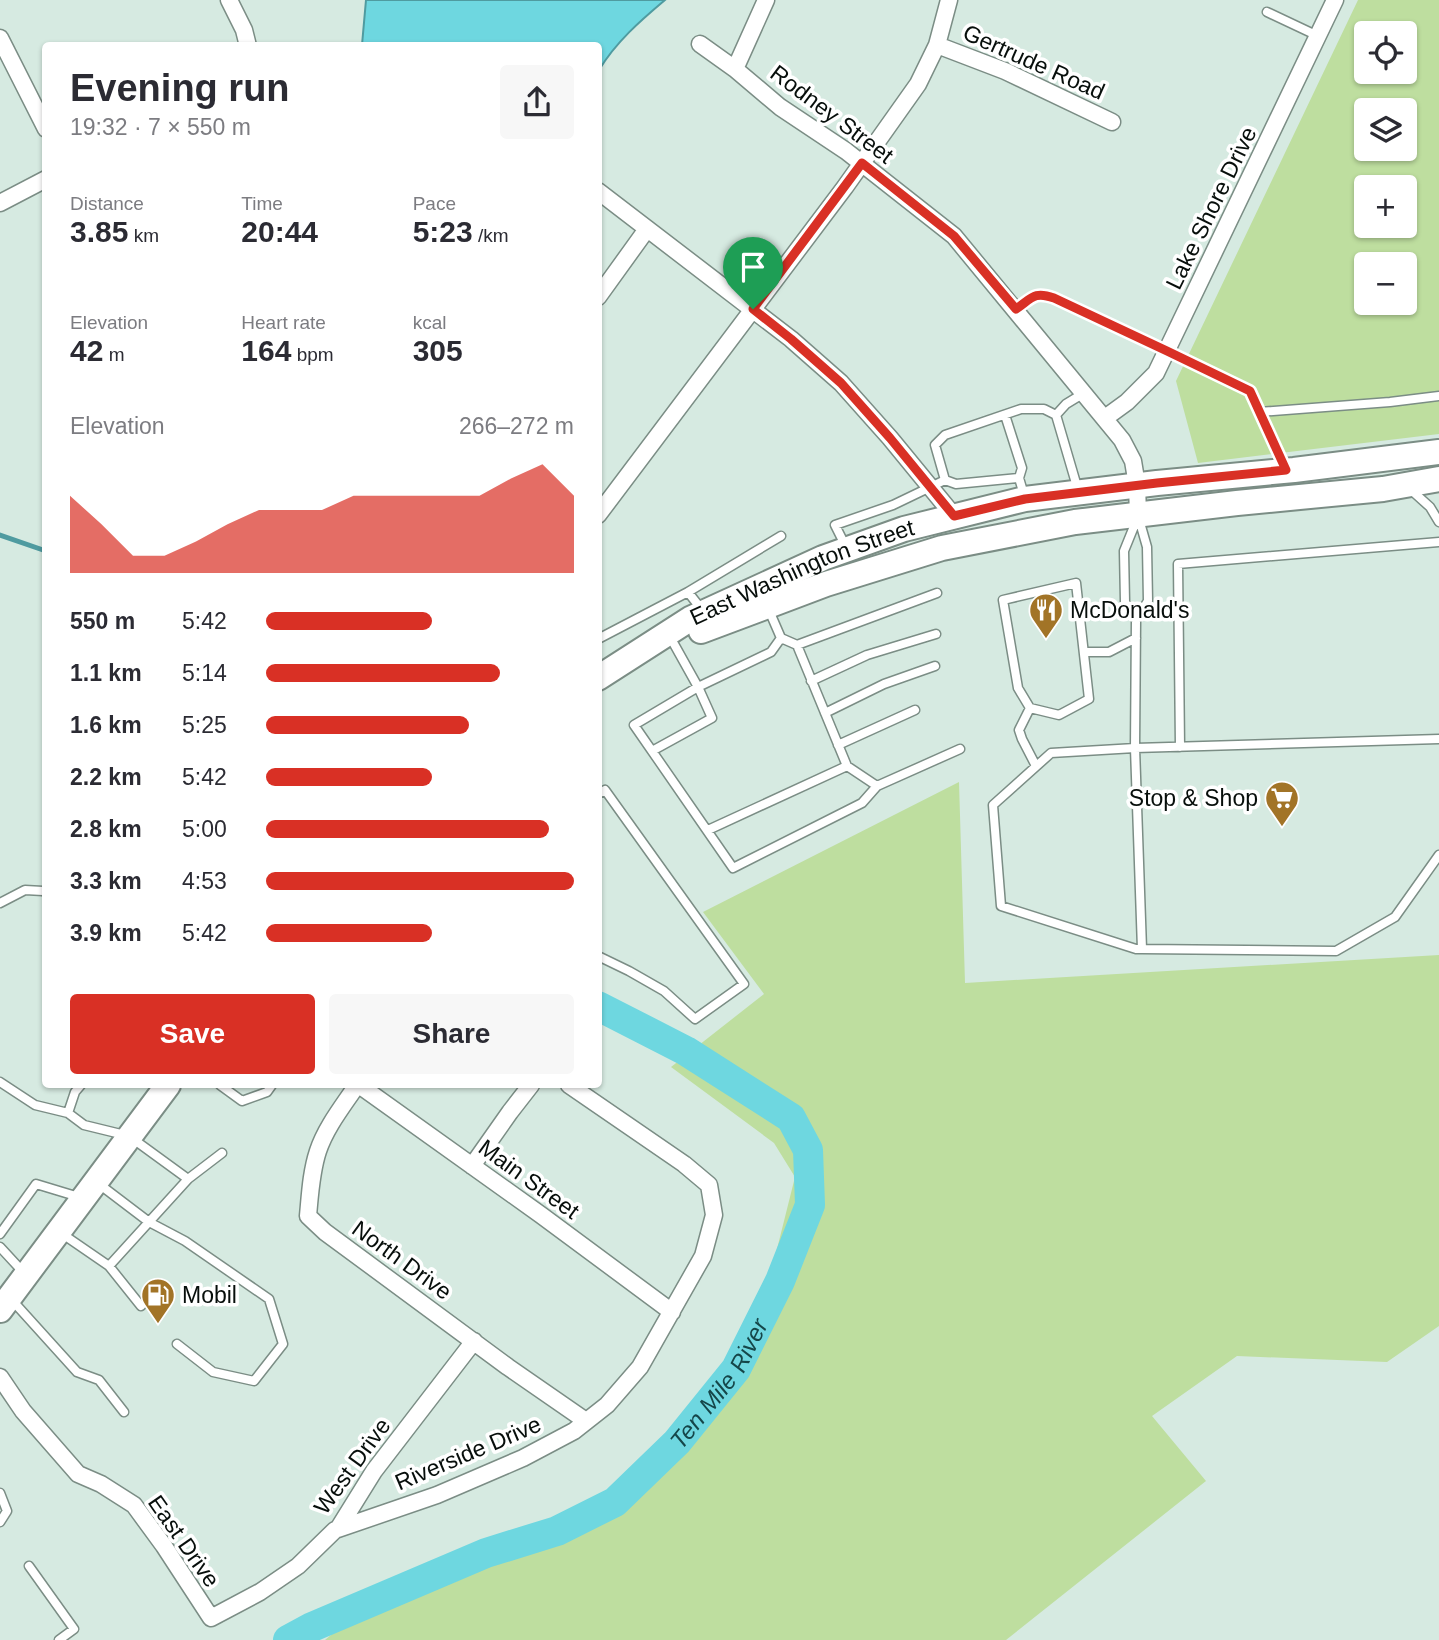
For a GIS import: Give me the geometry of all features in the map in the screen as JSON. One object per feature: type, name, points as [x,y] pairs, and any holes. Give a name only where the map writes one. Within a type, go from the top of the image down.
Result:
[{"type":"main road","name":"East Washington Street","points":[[602,675],[690,619],[823,558],[904,529],[954,516],[1022,489],[1078,492],[1439,452]]},
{"type":"main road","name":"East Washington Street","points":[[602,676],[715,625],[826,584],[942,548],[1075,522],[1383,489],[1439,479]]},
{"type":"main road","points":[[3,1304],[166,1088]]},
{"type":"street","points":[[229,0],[247,42]]},
{"type":"street","points":[[735,69],[766,0]]},
{"type":"street","points":[[602,510],[862,163],[918,84],[937,45],[949,0]]},
{"type":"street","name":"Lake Shore Drive","points":[[1105,418],[1127,402],[1156,373],[1335,0]]},
{"type":"street","points":[[0,38],[42,121]]},
{"type":"street","name":"Rodney Street","points":[[700,44],[780,107],[862,163],[954,236],[1122,440],[1133,461],[1138,515]]},
{"type":"street","name":"Gertrude Road","points":[[937,45],[1005,71],[1112,122]]},
{"type":"street","points":[[0,203],[42,181]]},
{"type":"street","points":[[602,194],[791,339],[841,383],[890,438],[937,483],[954,516]]},
{"type":"street","points":[[602,291],[647,229]]},
{"type":"street","name":"North Drive","points":[[356,1088],[335,1117],[318,1151],[311,1182],[308,1216],[325,1232],[586,1421]]},
{"type":"street","name":"Main Street","points":[[362,1088],[672,1312]]},
{"type":"street","points":[[472,1166],[529,1088]]},
{"type":"street","name":"Riverside Drive","points":[[338,1529],[437,1495],[523,1458],[574,1430],[607,1405],[640,1367],[703,1256],[714,1215],[709,1185],[684,1164],[573,1088]]},
{"type":"street","name":"West Drive","points":[[211,1618],[260,1592],[298,1566],[338,1529],[374,1471],[474,1341]]},
{"type":"street","name":"East Drive","points":[[0,1377],[23,1410],[78,1474],[102,1484],[134,1505],[211,1618]]},
{"type":"lane","points":[[1267,12],[1318,36]]},
{"type":"lane","points":[[1016,309],[1034,296],[1042,294],[1250,391],[1286,470]]},
{"type":"lane","points":[[1056,415],[1066,404],[1084,393]]},
{"type":"lane","points":[[1259,412],[1439,396]]},
{"type":"lane","points":[[937,483],[935,445],[945,435],[1021,409],[1044,409],[1056,415],[1078,492]]},
{"type":"lane","points":[[847,549],[835,525],[893,505],[937,483],[1022,489],[1022,468],[1005,415]]},
{"type":"lane","points":[[1405,485],[1430,507],[1439,522]]},
{"type":"lane","points":[[1136,620],[1148,601],[1147,547],[1138,515]]},
{"type":"lane","points":[[1138,515],[1124,551],[1125,602],[1136,620],[1135,748],[1142,949]]},
{"type":"lane","points":[[602,637],[688,592],[781,536]]},
{"type":"lane","points":[[1180,747],[1178,564],[1439,541]]},
{"type":"lane","points":[[1076,583],[1089,699],[1059,715],[1030,708],[1018,688],[1003,600],[1076,583]]},
{"type":"lane","points":[[688,592],[704,613]]},
{"type":"lane","points":[[767,606],[781,638],[797,645],[937,593]]},
{"type":"lane","points":[[811,681],[867,655],[936,634]]},
{"type":"lane","points":[[781,638],[771,652],[698,687],[634,725],[733,868],[862,803],[877,786],[960,749]]},
{"type":"lane","points":[[1084,652],[1109,652],[1136,638]]},
{"type":"lane","points":[[652,751],[712,718],[674,644]]},
{"type":"lane","points":[[797,645],[847,766],[877,786]]},
{"type":"lane","points":[[825,713],[884,684],[935,666]]},
{"type":"lane","points":[[1030,708],[1019,730],[1036,766]]},
{"type":"lane","points":[[838,745],[915,710]]},
{"type":"lane","points":[[1439,739],[1051,753],[993,805],[1001,906],[1136,949],[1336,951],[1395,918],[1439,855]]},
{"type":"lane","points":[[708,830],[847,766]]},
{"type":"lane","points":[[602,792],[744,984],[695,1019],[664,991],[602,958]]},
{"type":"lane","points":[[0,903],[25,890],[42,891]]},
{"type":"lane","points":[[0,1082],[34,1105],[68,1113],[84,1125],[129,1136],[188,1179]]},
{"type":"lane","points":[[68,1113],[78,1088]]},
{"type":"lane","points":[[224,1088],[242,1101],[267,1092],[270,1088]]},
{"type":"lane","points":[[109,1266],[188,1179],[222,1153]]},
{"type":"lane","points":[[0,1234],[36,1184],[89,1190],[185,1241],[269,1299],[283,1344],[254,1381],[213,1372],[177,1345]]},
{"type":"lane","points":[[59,1231],[109,1266],[141,1306]]},
{"type":"lane","points":[[0,1247],[26,1276]]},
{"type":"lane","points":[[3,1304],[76,1372],[99,1380],[124,1412]]},
{"type":"lane","points":[[0,1493],[7,1511],[0,1522]]},
{"type":"lane","points":[[29,1566],[74,1629],[59,1640]]},
{"type":"green space","points":[[1358,0],[1439,0],[1439,434],[1198,463],[1176,381]]},
{"type":"green space","points":[[959,782],[965,983],[1439,955],[1439,1326],[1387,1362],[1237,1356],[1152,1416],[1206,1481],[1006,1640],[325,1640],[363,1608],[479,1548],[598,1502],[715,1385],[770,1277],[795,1177],[774,1143],[671,1067],[764,994],[703,912]]},
{"type":"water","points":[[366,0],[665,0],[621,41],[602,66],[602,42],[362,42]]},
{"type":"waterway","points":[[0,535],[42,550]]},
{"type":"waterway","name":"Ten Mile River","points":[[288,1640],[312,1627],[486,1553],[557,1531],[615,1502],[677,1442],[736,1369],[780,1281],[810,1205],[808,1150],[791,1118],[686,1051],[602,1008]]},
{"type":"place","name":"McDonald's","points":[[1046,640]]},
{"type":"place","name":"Stop & Shop","points":[[1282,828]]},
{"type":"place","name":"Mobil","points":[[158,1325]]},
{"type":"route","points":[[862,163],[954,236],[1016,309],[1034,296],[1042,294],[1054,298],[1250,391],[1286,470],[1025,499],[954,516],[841,383],[753,309],[862,163]]}]
